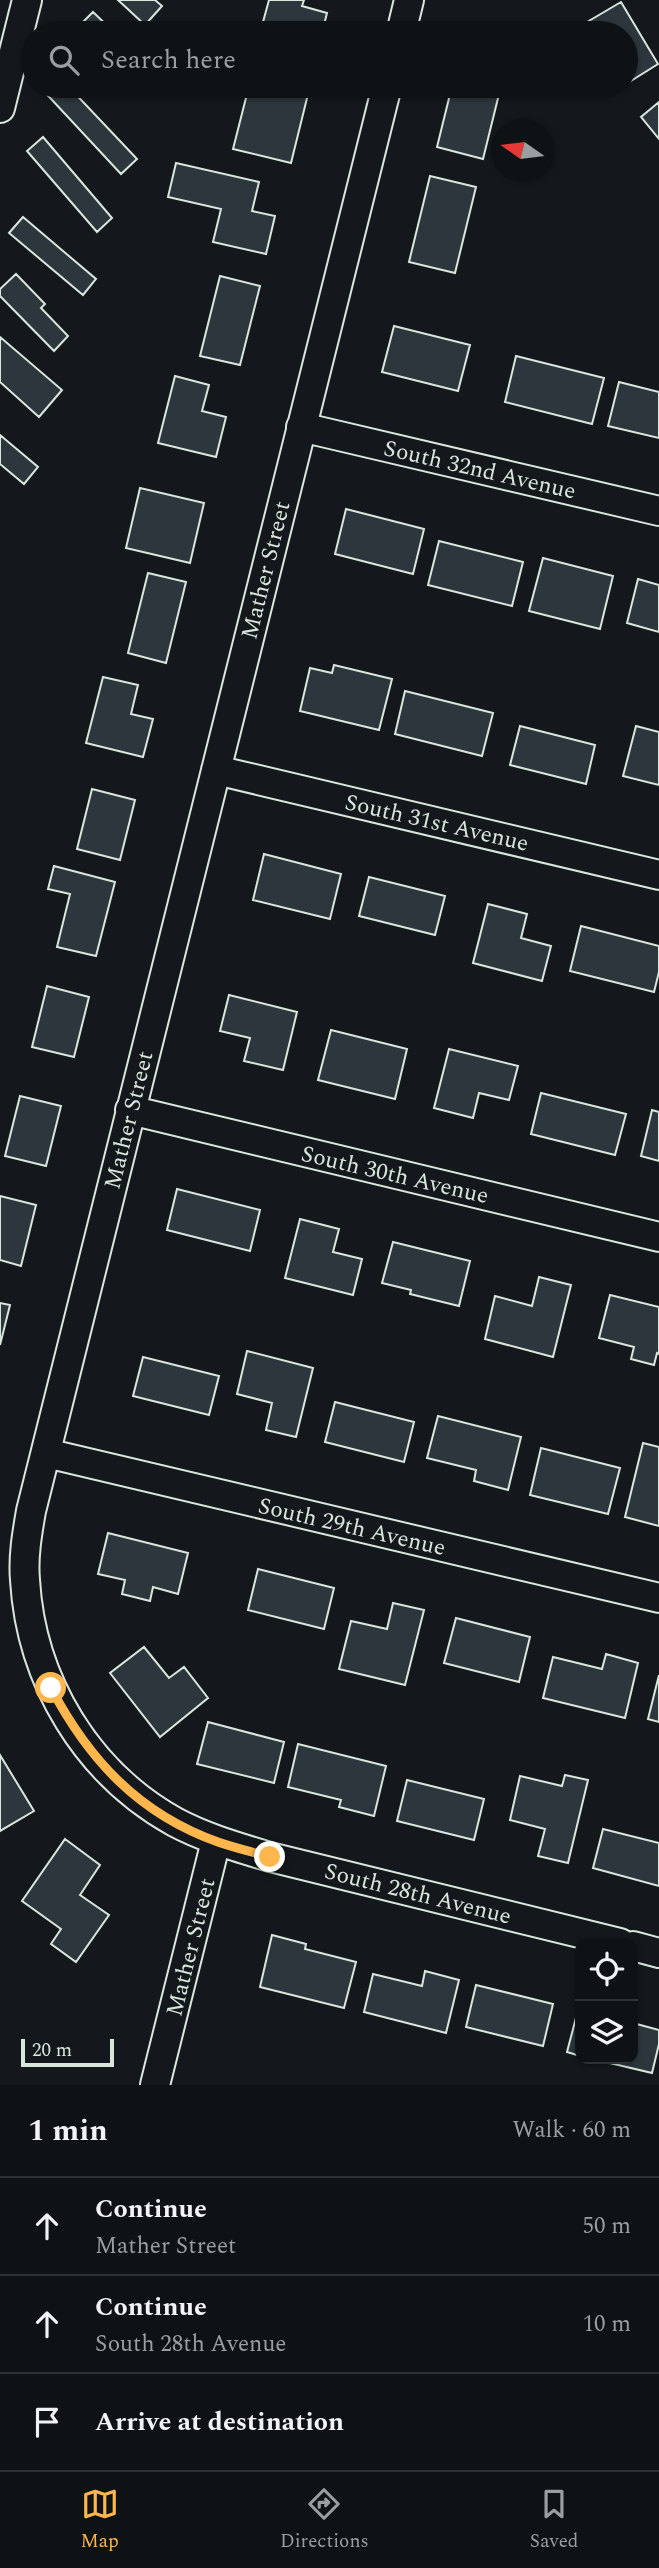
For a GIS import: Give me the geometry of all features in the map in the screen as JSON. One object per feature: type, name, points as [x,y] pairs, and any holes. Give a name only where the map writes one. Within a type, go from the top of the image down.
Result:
[{"type":"street","points":[[22,21],[27,0]]},
{"type":"street","points":[[404,21],[409,0]]},
{"type":"street","points":[[0,108],[21,24]]},
{"type":"street","name":"Mather Street","points":[[155,2085],[216,1841],[176,1822],[115,1780],[90,1752],[68,1721],[51,1688],[32,1630],[25,1580],[25,1548],[31,1511],[130,1110],[384,98]]},
{"type":"street","name":"South 32nd Avenue","points":[[301,427],[659,511]]},
{"type":"street","name":"South 31st Avenue","points":[[216,769],[659,875]]},
{"type":"street","name":"South 30th Avenue","points":[[130,1110],[659,1237]]},
{"type":"street","name":"South 29th Avenue","points":[[46,1453],[659,1598]]},
{"type":"street","name":"South 28th Avenue","points":[[216,1841],[600,1938]]},
{"type":"street","points":[[638,1948],[659,1953]]},
{"type":"building","points":[[118,0],[155,0],[162,6],[149,21],[141,21]]},
{"type":"building","points":[[269,0],[304,0],[302,6],[327,13],[325,21],[263,21]]},
{"type":"building","points":[[621,2],[632,21],[589,21]]},
{"type":"building","points":[[93,12],[102,21],[84,21]]},
{"type":"building","points":[[638,30],[658,64],[638,76]]},
{"type":"building","points":[[50,98],[79,98],[137,159],[121,174]]},
{"type":"building","points":[[246,98],[307,98],[291,163],[233,149]]},
{"type":"building","points":[[449,98],[498,98],[483,159],[437,147]]},
{"type":"building","points":[[659,102],[659,139],[641,117]]},
{"type":"building","points":[[43,137],[112,218],[97,232],[27,151]]},
{"type":"building","points":[[176,163],[259,182],[252,211],[275,216],[266,254],[213,242],[221,209],[168,197]]},
{"type":"building","points":[[430,176],[476,187],[455,273],[409,262]]},
{"type":"building","points":[[23,217],[96,279],[83,295],[9,233]]},
{"type":"building","points":[[16,274],[45,304],[41,308],[68,336],[54,351],[0,296],[0,289]]},
{"type":"building","points":[[220,276],[260,286],[240,365],[200,356]]},
{"type":"building","points":[[394,326],[470,345],[458,391],[382,372]]},
{"type":"building","points":[[0,337],[62,390],[39,417],[0,382]]},
{"type":"building","points":[[516,356],[604,378],[592,424],[505,402]]},
{"type":"building","points":[[175,376],[209,385],[202,411],[226,417],[216,457],[158,443]]},
{"type":"building","points":[[619,382],[659,392],[659,438],[608,426]]},
{"type":"building","points":[[0,435],[38,467],[24,484],[0,464]]},
{"type":"building","points":[[140,488],[204,503],[190,563],[126,548]]},
{"type":"building","points":[[346,509],[424,529],[413,574],[335,554]]},
{"type":"building","points":[[439,541],[523,562],[512,606],[428,585]]},
{"type":"building","points":[[543,558],[613,576],[600,629],[529,611]]},
{"type":"building","points":[[148,573],[186,582],[166,663],[128,653]]},
{"type":"building","points":[[638,579],[659,585],[659,632],[627,623]]},
{"type":"building","points":[[334,665],[392,679],[379,730],[300,711],[310,668],[332,673]]},
{"type":"building","points":[[103,677],[138,685],[131,714],[153,719],[143,757],[86,743]]},
{"type":"building","points":[[405,691],[493,713],[482,756],[395,734]]},
{"type":"building","points":[[520,726],[595,745],[586,784],[510,765]]},
{"type":"building","points":[[636,726],[659,732],[659,785],[623,776]]},
{"type":"building","points":[[92,789],[135,800],[120,860],[77,849]]},
{"type":"building","points":[[264,854],[341,874],[330,919],[253,900]]},
{"type":"building","points":[[54,866],[115,882],[96,956],[57,947],[70,894],[48,889]]},
{"type":"building","points":[[369,877],[445,896],[435,935],[359,916]]},
{"type":"building","points":[[488,904],[527,914],[521,938],[551,946],[542,981],[473,963]]},
{"type":"building","points":[[581,926],[659,946],[659,972],[654,992],[570,971]]},
{"type":"building","points":[[47,986],[89,997],[74,1057],[32,1047]]},
{"type":"building","points":[[229,995],[297,1012],[283,1070],[244,1061],[250,1038],[220,1031]]},
{"type":"building","points":[[331,1030],[407,1049],[395,1099],[318,1080]]},
{"type":"building","points":[[449,1049],[518,1066],[509,1100],[479,1093],[473,1118],[434,1108]]},
{"type":"building","points":[[541,1093],[626,1114],[615,1155],[531,1134]]},
{"type":"building","points":[[20,1096],[61,1106],[46,1166],[5,1156]]},
{"type":"building","points":[[652,1110],[659,1112],[659,1161],[641,1156]]},
{"type":"building","points":[[177,1189],[260,1210],[250,1251],[167,1230]]},
{"type":"building","points":[[0,1196],[36,1205],[21,1266],[0,1260]]},
{"type":"building","points":[[300,1219],[339,1229],[333,1252],[362,1259],[353,1295],[285,1278]]},
{"type":"building","points":[[393,1242],[470,1261],[459,1306],[410,1294],[411,1290],[382,1283]]},
{"type":"building","points":[[539,1277],[571,1285],[553,1357],[485,1339],[495,1296],[532,1306]]},
{"type":"building","points":[[610,1295],[659,1307],[659,1354],[657,1353],[654,1365],[631,1359],[634,1347],[599,1338]]},
{"type":"building","points":[[0,1303],[10,1305],[0,1345]]},
{"type":"building","points":[[247,1351],[313,1368],[296,1437],[266,1430],[272,1403],[237,1394]]},
{"type":"building","points":[[143,1357],[219,1376],[209,1415],[133,1396]]},
{"type":"building","points":[[335,1402],[414,1422],[404,1462],[325,1442]]},
{"type":"building","points":[[438,1416],[521,1437],[508,1490],[474,1481],[476,1470],[427,1458]]},
{"type":"building","points":[[643,1443],[659,1447],[659,1526],[625,1517]]},
{"type":"building","points":[[541,1448],[620,1468],[608,1514],[530,1495]]},
{"type":"building","points":[[108,1533],[188,1553],[178,1594],[153,1587],[150,1601],[122,1594],[125,1580],[98,1574]]},
{"type":"building","points":[[258,1569],[334,1588],[324,1629],[248,1610]]},
{"type":"building","points":[[393,1603],[424,1610],[405,1685],[339,1669],[351,1621],[387,1629]]},
{"type":"building","points":[[456,1618],[530,1637],[519,1682],[444,1663]]},
{"type":"building","points":[[144,1647],[169,1678],[184,1667],[208,1698],[160,1737],[110,1673]]},
{"type":"building","points":[[606,1654],[638,1663],[625,1718],[543,1698],[553,1657],[602,1669]]},
{"type":"building","points":[[659,1675],[659,1722],[648,1719]]},
{"type":"building","points":[[208,1722],[284,1742],[274,1783],[197,1764]]},
{"type":"building","points":[[298,1744],[386,1766],[374,1816],[339,1807],[341,1800],[288,1787]]},
{"type":"building","points":[[0,1755],[34,1811],[0,1831]]},
{"type":"building","points":[[565,1775],[588,1780],[568,1863],[538,1856],[545,1829],[510,1820],[520,1776],[562,1786]]},
{"type":"building","points":[[407,1780],[484,1799],[474,1840],[397,1821]]},
{"type":"building","points":[[603,1829],[659,1843],[659,1886],[593,1868]]},
{"type":"building","points":[[65,1839],[100,1865],[80,1895],[109,1915],[76,1962],[51,1944],[61,1929],[22,1901]]},
{"type":"building","points":[[272,1935],[306,1944],[305,1949],[356,1962],[344,2008],[260,1987]]},
{"type":"building","points":[[425,1971],[459,1980],[446,2033],[364,2012],[373,1974],[422,1986]]},
{"type":"building","points":[[476,1985],[553,2004],[543,2046],[466,2027]]},
{"type":"building","points":[[575,2021],[575,2054],[567,2052]]},
{"type":"building","points":[[638,2024],[659,2030],[659,2044],[652,2073],[614,2064],[638,2064]]},
{"type":"route","points":[[51,1688],[68,1721],[90,1752],[115,1780],[176,1822],[216,1841],[270,1857]]}]
